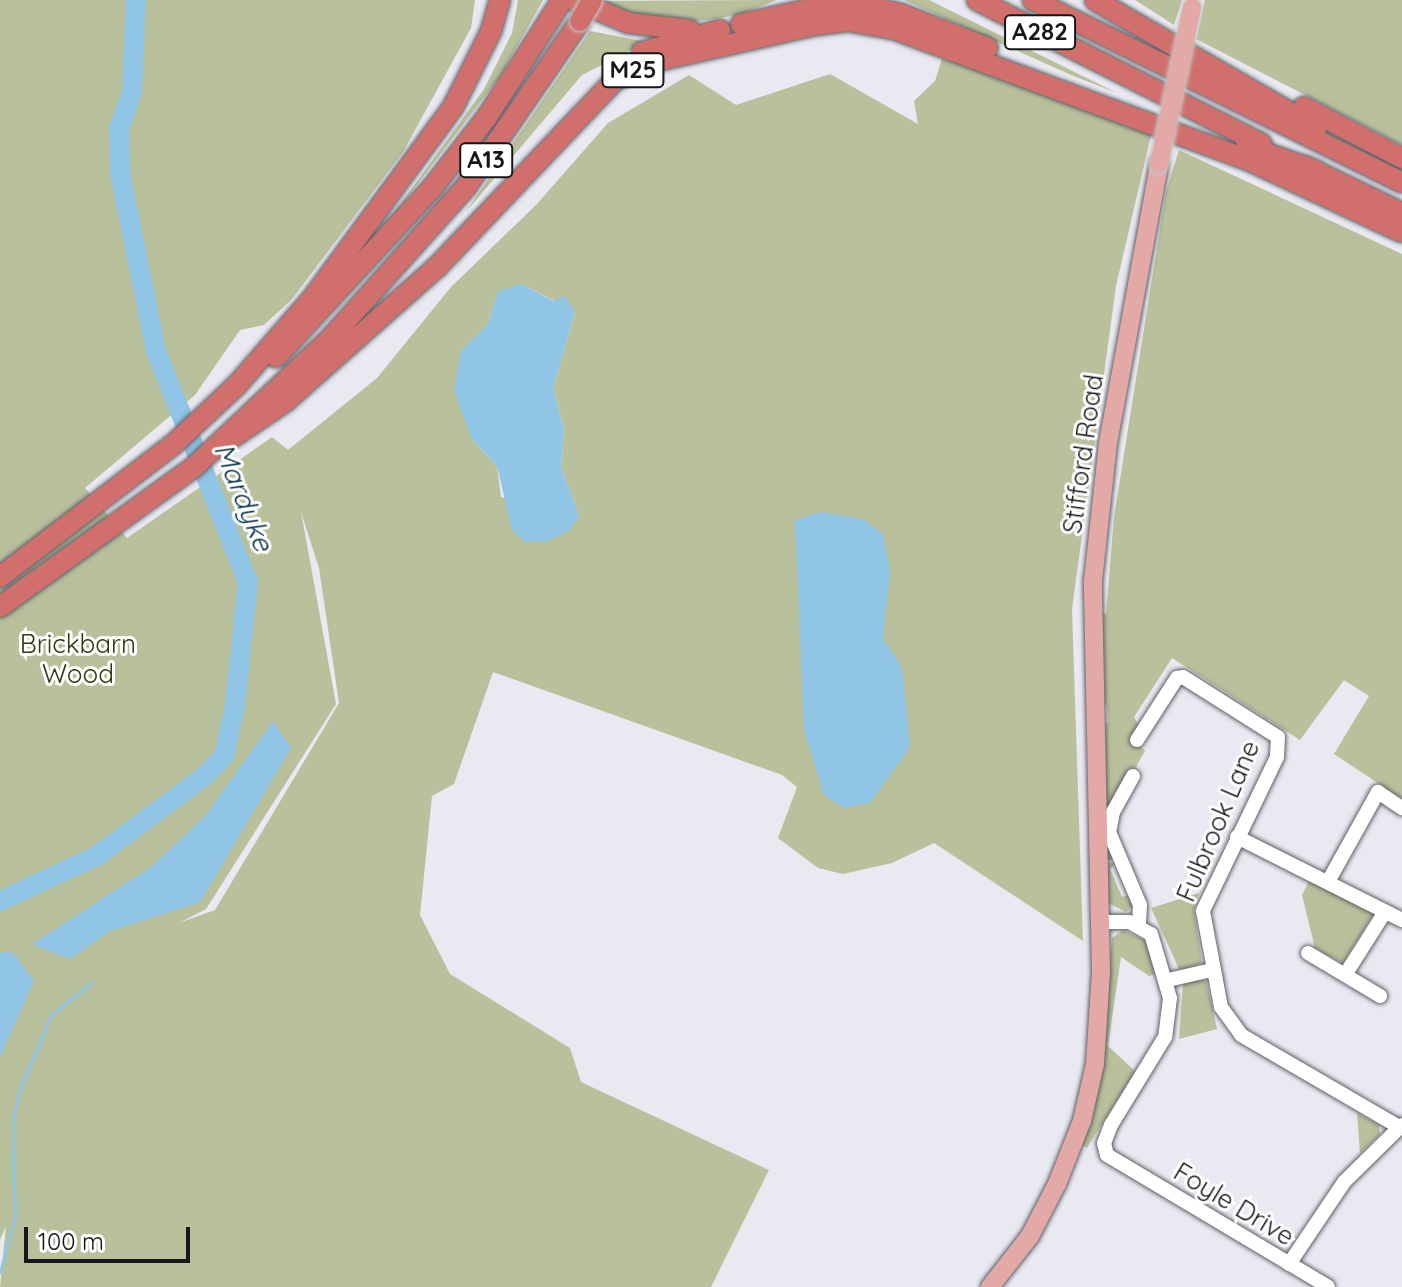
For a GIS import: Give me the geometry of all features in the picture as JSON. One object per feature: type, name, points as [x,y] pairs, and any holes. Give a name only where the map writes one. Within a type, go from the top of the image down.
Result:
[{"type":"highway","points":[[0,577],[100,501],[258,366],[340,265],[430,142],[475,64],[500,0]]},
{"type":"highway","name":"A13","points":[[281,395],[438,222],[520,115],[592,0]]},
{"type":"highway","points":[[741,24],[796,0]]},
{"type":"highway","name":"A282","points":[[977,0],[1317,171]]},
{"type":"highway","points":[[1033,0],[1402,180]]},
{"type":"highway","points":[[1095,0],[1402,180]]},
{"type":"highway","points":[[1111,0],[1402,158]]},
{"type":"highway","points":[[564,2],[647,27],[720,30]]},
{"type":"highway","name":"A13","points":[[258,366],[371,260],[432,188],[487,117],[564,2]]},
{"type":"highway","points":[[0,607],[218,447],[414,285],[592,81],[647,50],[741,24],[834,5],[887,10],[1156,115],[1317,171],[1402,213]]},
{"type":"highway","name":"M25","points":[[414,285],[503,200],[584,108],[615,80],[661,60],[848,21],[894,29],[1246,159],[1402,232]]},
{"type":"main road","name":"Stifford Road","points":[[990,1287],[1041,1217],[1082,1121],[1098,1041],[1099,922],[1091,696],[1094,567],[1106,454],[1159,164],[1193,4]]},
{"type":"street","name":"Fulbrook Lane","points":[[1137,740],[1177,678],[1183,677],[1272,731],[1280,746],[1277,757],[1203,911],[1221,1007],[1234,1029],[1401,1126]]},
{"type":"street","points":[[1133,776],[1113,812],[1109,832],[1140,905],[1139,925]]},
{"type":"street","points":[[1329,880],[1378,792],[1402,808]]},
{"type":"street","points":[[1237,837],[1329,880],[1402,920]]},
{"type":"street","points":[[1345,975],[1385,912]]},
{"type":"street","points":[[1099,922],[1139,925],[1151,934],[1168,980],[1212,970]]},
{"type":"street","points":[[1308,953],[1380,996]]},
{"type":"street","name":"Foyle Drive","points":[[1168,980],[1165,1037],[1104,1143],[1116,1162],[1328,1287]]},
{"type":"street","points":[[1289,1264],[1344,1182],[1401,1126]]},
{"type":"green space","name":"Brickbarn Wood","points":[[0,0],[475,0],[471,28],[403,152],[292,299],[264,325],[240,330],[195,395],[85,488],[127,538],[272,437],[288,450],[377,378],[451,287],[536,205],[608,123],[689,75],[736,105],[830,74],[918,124],[914,101],[935,81],[942,59],[1001,74],[1152,131],[1116,286],[1072,609],[1083,941],[934,843],[892,863],[843,874],[818,868],[778,838],[797,787],[782,775],[493,672],[454,784],[432,796],[420,915],[450,974],[570,1048],[581,1082],[769,1170],[711,1287],[0,1287],[6,1226],[0,1240]],"holes":[[[522,284],[575,312],[553,388],[564,430],[561,467],[579,516],[501,497],[497,466],[472,439],[461,351],[488,324],[498,292]],[[301,512],[319,568],[339,703],[215,910],[179,923],[206,909],[336,704]]]},
{"type":"green space","points":[[518,0],[543,0],[501,75],[382,230],[484,89],[512,33]]},
{"type":"green space","points":[[777,0],[738,15],[692,22],[628,13],[604,1]]},
{"type":"green space","points":[[904,0],[929,0],[1117,93],[1071,75]]},
{"type":"green space","points":[[1135,0],[1182,0],[1174,25]]},
{"type":"green space","points":[[1205,0],[1402,0],[1402,145],[1196,39]]},
{"type":"green space","points":[[590,31],[647,42],[582,75],[465,213]]},
{"type":"green space","points":[[1179,150],[1402,254],[1402,799],[1334,754],[1369,696],[1344,680],[1300,740],[1172,658],[1134,717],[1140,728],[1134,738],[1145,751],[1107,818],[1115,860],[1103,860],[1103,723],[1108,723],[1107,705],[1102,704],[1100,611],[1106,614],[1114,517],[1166,191]]},
{"type":"green space","points":[[1103,863],[1117,863],[1110,869],[1122,897],[1129,895],[1133,905],[1126,912],[1106,902]]},
{"type":"green space","points":[[1310,879],[1374,913],[1343,963],[1315,948],[1302,895]]},
{"type":"green space","points":[[1199,893],[1194,912],[1202,963],[1180,971],[1151,908]]},
{"type":"green space","points":[[1123,930],[1146,941],[1161,972],[1149,976],[1121,957],[1108,1046],[1135,1071],[1087,1148],[1081,1144],[1104,1046],[1112,938]]},
{"type":"green space","points":[[1198,979],[1206,981],[1217,1029],[1179,1039],[1183,983]]},
{"type":"green space","points":[[1357,1113],[1379,1125],[1380,1134],[1360,1153]]},
{"type":"water","points":[[522,284],[553,301],[565,296],[575,312],[553,388],[564,430],[561,467],[579,516],[569,530],[548,541],[525,542],[512,530],[497,466],[472,439],[454,390],[461,351],[488,324],[498,291]]},
{"type":"water","points":[[821,512],[863,519],[883,534],[890,570],[883,639],[902,667],[910,747],[870,803],[844,808],[824,795],[804,730],[795,520]]},
{"type":"water","points":[[273,721],[291,748],[200,902],[110,931],[70,959],[32,944],[151,867],[205,816]]},
{"type":"water","points":[[0,952],[13,952],[34,981],[0,1057]]},
{"type":"waterway","name":"Mardyke","points":[[0,901],[98,855],[206,775],[224,756],[235,705],[248,582],[156,351],[120,172],[119,129],[132,91],[136,0]]},
{"type":"waterway","points":[[0,1272],[15,1217],[12,1124],[19,1091],[51,1015],[92,982]]}]
